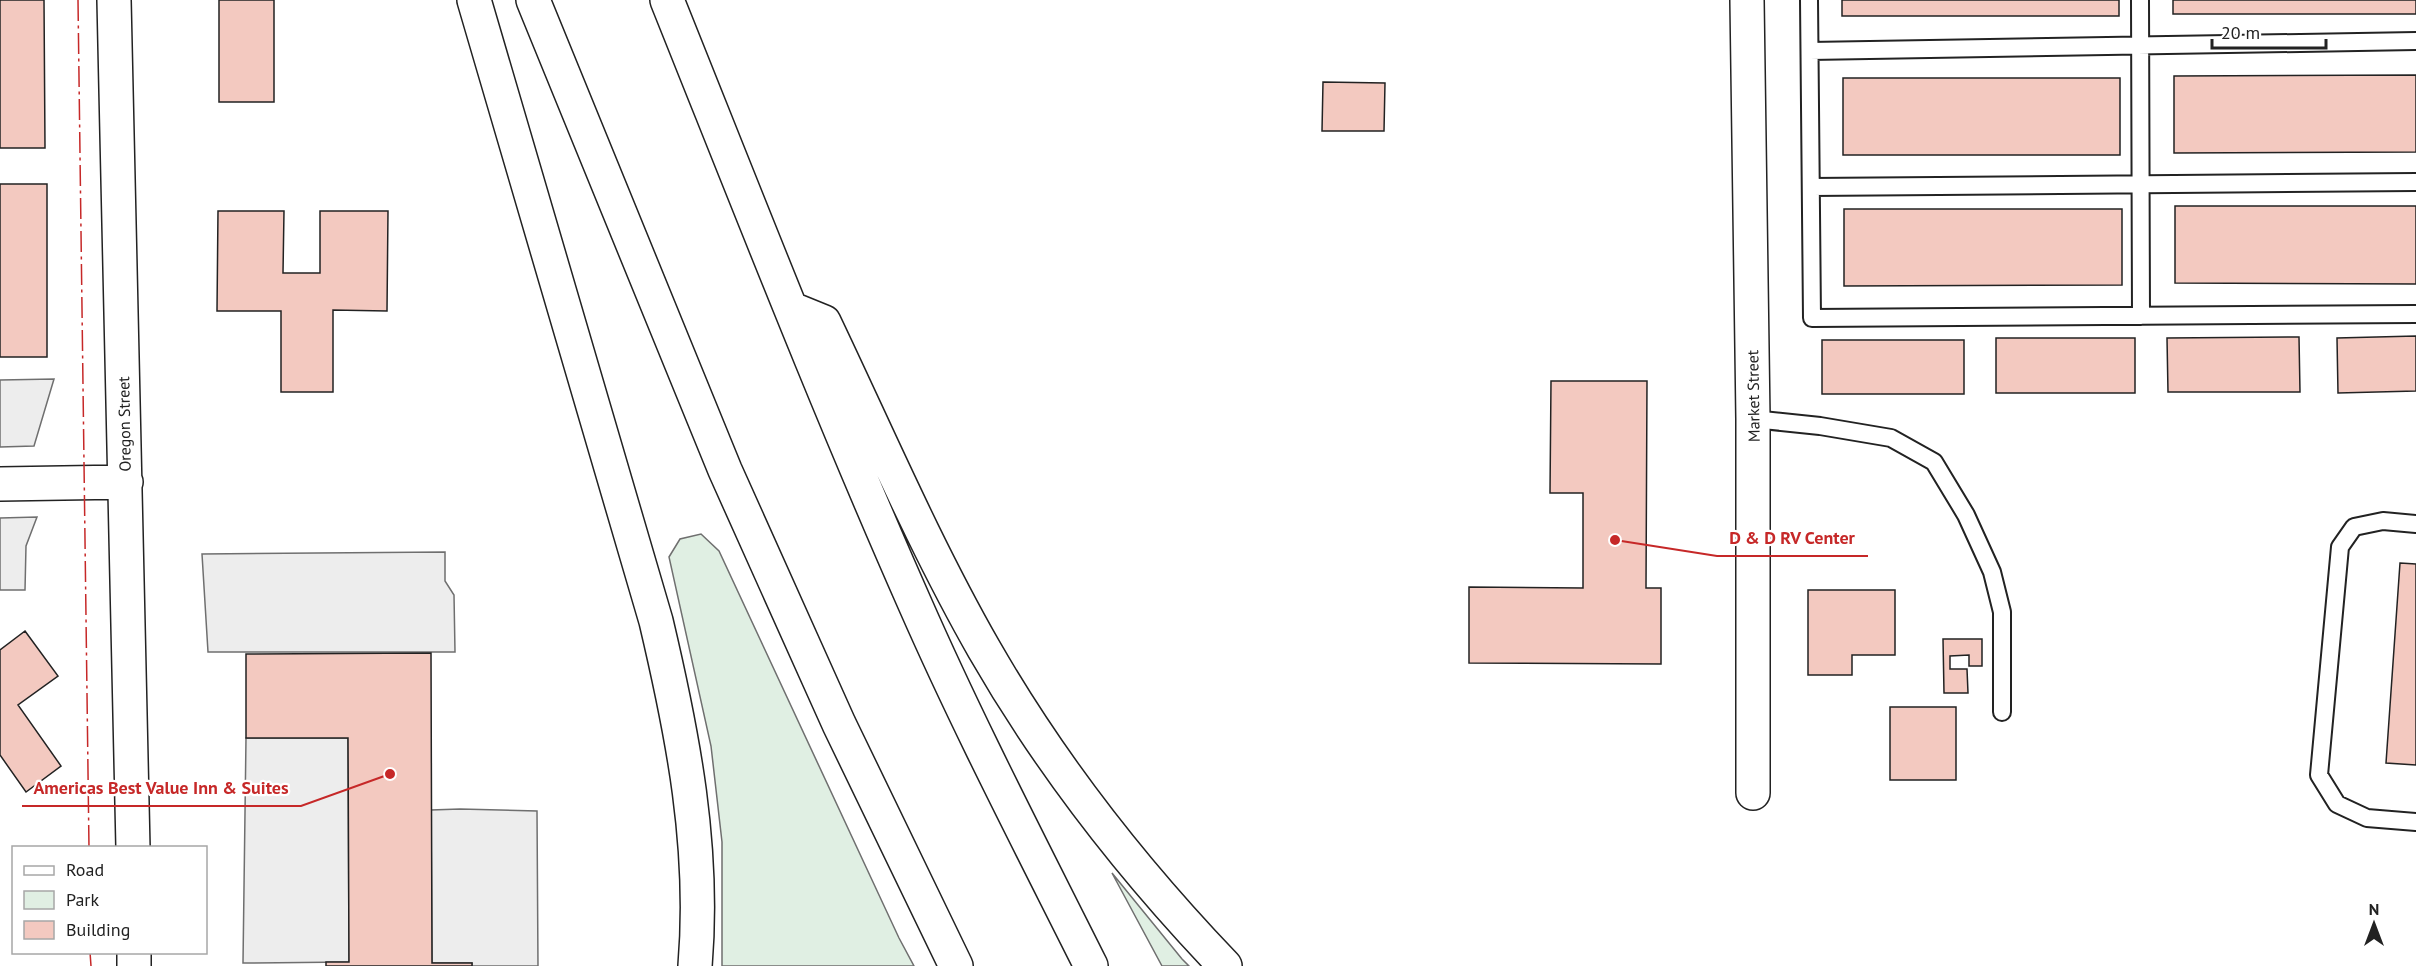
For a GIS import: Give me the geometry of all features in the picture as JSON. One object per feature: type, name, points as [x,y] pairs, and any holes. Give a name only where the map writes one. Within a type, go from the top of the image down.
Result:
[{"type":"main road","name":"Oregon Street","points":[[114,0],[132,846]]},
{"type":"main road","points":[[474,0],[656,621],[675,702],[690,783],[698,865],[699,904],[695,966]]},
{"type":"main road","points":[[533,0],[664,326],[739,502],[844,734],[956,966]]},
{"type":"main road","points":[[667,0],[915,605],[1091,966]]},
{"type":"main road","name":"Market Street","points":[[1747,0],[1753,419],[1753,793]]},
{"type":"main road","points":[[792,309],[824,322],[955,597],[1020,710],[1055,761],[1131,861],[1225,966]]},
{"type":"main road","points":[[0,484],[126,482]]},
{"type":"lane","points":[[1809,0],[1812,318],[2416,314]]},
{"type":"lane","points":[[2140,0],[2141,316]]},
{"type":"lane","points":[[1810,51],[2416,42]]},
{"type":"lane","points":[[1811,187],[2416,182]]},
{"type":"lane","points":[[1753,419],[1820,426],[1890,438],[1934,462],[1966,515],[1992,572],[2002,612],[2002,712]]},
{"type":"lane","points":[[2416,524],[2383,521],[2354,527],[2340,547],[2319,775],[2337,804],[2367,818],[2416,822]]},
{"type":"green space","points":[[701,534],[719,551],[914,966],[722,966],[722,842],[711,746],[669,557],[680,539]]},
{"type":"green space","points":[[1112,873],[1182,959],[1189,966],[1162,966]]},
{"type":"shaded area","points":[[54,379],[34,446],[0,447],[0,380]]},
{"type":"shaded area","points":[[37,517],[26,546],[25,590],[0,590],[0,518]]},
{"type":"shaded area","points":[[445,552],[445,581],[454,595],[455,652],[208,652],[202,554]]},
{"type":"shaded area","points":[[246,738],[348,738],[349,962],[243,963]]},
{"type":"shaded area","points":[[431,810],[537,811],[538,966],[472,966],[472,963],[432,963]]},
{"type":"building","points":[[0,0],[44,0],[45,148],[0,148]]},
{"type":"building","points":[[219,0],[274,0],[274,102],[219,102]]},
{"type":"building","points":[[1842,0],[2119,0],[2119,16],[1842,16]]},
{"type":"building","points":[[2173,0],[2416,0],[2416,14],[2173,14]]},
{"type":"building","points":[[2416,75],[2416,152],[2174,153],[2174,76]]},
{"type":"building","points":[[1843,78],[2120,78],[2120,155],[1843,155]]},
{"type":"building","points":[[1323,82],[1385,83],[1384,131],[1322,131]]},
{"type":"building","points":[[0,184],[47,184],[47,357],[0,357]]},
{"type":"building","points":[[2175,206],[2416,206],[2416,284],[2175,283]]},
{"type":"building","points":[[1844,209],[2122,209],[2122,285],[1844,286]]},
{"type":"building","points":[[218,211],[284,211],[283,273],[320,273],[320,211],[388,211],[387,311],[333,310],[333,392],[281,392],[281,311],[217,311]]},
{"type":"building","points":[[2416,336],[2416,391],[2338,393],[2337,338]]},
{"type":"building","points":[[2299,337],[2300,392],[2168,392],[2167,338]]},
{"type":"building","points":[[1996,338],[2135,338],[2135,393],[1996,393]]},
{"type":"building","points":[[1822,340],[1964,340],[1964,394],[1822,394]]},
{"type":"building","points":[[1551,381],[1647,381],[1646,588],[1661,588],[1661,664],[1469,663],[1469,587],[1583,588],[1583,493],[1550,493]]},
{"type":"building","points":[[2400,563],[2416,564],[2416,765],[2386,763]]},
{"type":"building","points":[[1808,590],[1895,590],[1895,655],[1852,655],[1852,675],[1808,675]]},
{"type":"building","points":[[25,631],[58,676],[18,705],[61,766],[26,792],[0,755],[0,650]]},
{"type":"building","points":[[1943,639],[1982,639],[1982,666],[1969,666],[1969,655],[1950,656],[1950,669],[1967,669],[1968,693],[1944,693]]},
{"type":"building","points":[[431,653],[432,963],[472,963],[472,966],[326,966],[326,962],[349,962],[348,738],[246,738],[246,654]]},
{"type":"building","points":[[1890,707],[1956,707],[1956,780],[1890,780]]},
{"type":"power","points":[[78,0],[89,846]]},
{"type":"power","points":[[90,954],[91,966]]},
{"type":"place","name":"D & D RV Center","points":[[1615,540]]},
{"type":"place","name":"Americas Best Value Inn & Suites","points":[[390,774]]}]
